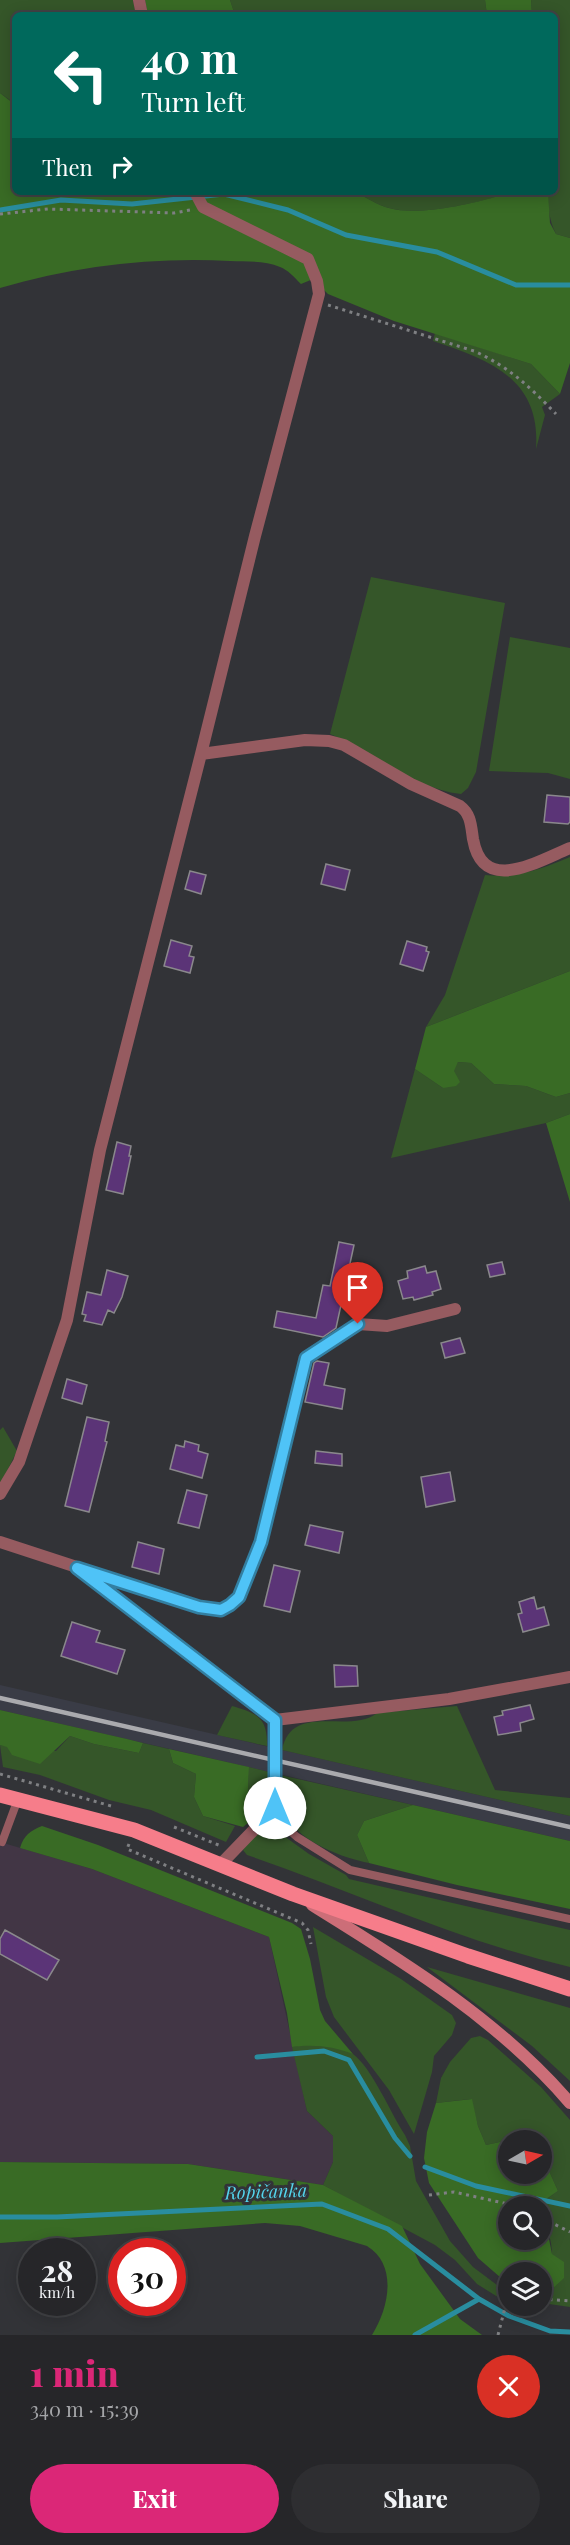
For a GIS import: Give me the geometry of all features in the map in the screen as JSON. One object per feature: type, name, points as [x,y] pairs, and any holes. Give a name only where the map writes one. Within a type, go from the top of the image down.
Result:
[{"type":"main road","points":[[0,1795],[134,1830],[293,1894],[468,1956],[570,1989]]},
{"type":"main road","points":[[293,1894],[410,1966],[477,2016],[516,2049],[570,2103]]},
{"type":"street","points":[[0,1494],[19,1462],[67,1320],[100,1150],[255,536],[318,302],[317,281],[308,259],[203,206],[197,195]]},
{"type":"street","points":[[201,754],[305,740],[329,741],[344,746],[411,784],[467,811],[476,854],[481,863],[489,868],[508,871],[570,848]]},
{"type":"street","points":[[0,1542],[199,1607],[221,1610],[239,1597],[261,1542],[306,1358],[358,1324],[387,1326],[455,1309]]},
{"type":"street","points":[[77,1568],[275,1720],[449,1699],[570,1677]]},
{"type":"street","points":[[221,1864],[275,1808],[275,1720]]},
{"type":"lane","points":[[2,1842],[18,1799]]},
{"type":"lane","points":[[275,1808],[289,1830],[297,1837],[350,1870],[570,1919]]},
{"type":"path","points":[[0,214],[48,209],[174,213],[203,206]]},
{"type":"path","points":[[318,302],[474,351],[492,359],[512,371],[556,414]]},
{"type":"path","points":[[134,1830],[127,1849],[302,1923],[308,1930],[311,1944]]},
{"type":"path","points":[[429,2195],[454,2192],[498,2202]]},
{"type":"path","points":[[552,2223],[570,2232]]},
{"type":"path","points":[[552,2300],[570,2301]]},
{"type":"path","points":[[498,2335],[503,2316]]},
{"type":"shaded area","points":[[0,1685],[570,1816],[570,1841],[0,1710]]},
{"type":"shaded area","points":[[0,1842],[92,1869],[269,1937],[307,2111],[333,2136],[333,2162],[323,2185],[188,2164],[0,2162]]},
{"type":"green space","points":[[0,0],[133,0],[135,12],[12,12],[12,102],[0,93]]},
{"type":"green space","points":[[145,0],[230,0],[234,12],[147,12]]},
{"type":"green space","points":[[230,0],[485,0],[487,12],[234,12]]},
{"type":"green space","points":[[485,0],[531,0],[532,12],[487,12]]},
{"type":"green space","points":[[531,0],[570,0],[570,238],[556,234],[550,219],[548,203],[548,195],[558,195],[558,12],[532,12]]},
{"type":"green space","points":[[0,93],[12,102],[12,195],[361,195],[385,207],[413,211],[471,203],[495,195],[548,195],[550,223],[556,234],[570,238],[570,363],[560,394],[531,364],[394,321],[328,294],[313,279],[301,284],[286,270],[268,263],[201,260],[142,262],[56,274],[0,288]]},
{"type":"green space","points":[[361,195],[496,195],[496,197],[457,206],[414,211],[385,207]]},
{"type":"green space","points":[[435,333],[531,364],[560,394],[542,407],[545,415],[536,449],[535,425],[530,405],[521,389],[492,365],[433,341]]},
{"type":"green space","points":[[371,577],[505,603],[476,772],[468,788],[461,794],[444,791],[410,778],[330,734]]},
{"type":"green space","points":[[510,637],[570,648],[570,779],[548,773],[489,771]]},
{"type":"green space","points":[[570,857],[570,971],[426,1027],[445,995],[485,875],[529,872]]},
{"type":"green space","points":[[570,971],[570,1093],[556,1097],[526,1086],[494,1084],[471,1063],[458,1062],[454,1071],[460,1082],[456,1086],[443,1088],[415,1069],[426,1027]]},
{"type":"green space","points":[[458,1062],[471,1063],[494,1084],[526,1086],[556,1097],[570,1093],[570,1114],[546,1123],[391,1158],[415,1069],[443,1088]]},
{"type":"green space","points":[[570,1114],[570,1202],[546,1123]]},
{"type":"green space","points":[[3,1427],[17,1451],[0,1485],[0,1430]]},
{"type":"green space","points":[[232,1706],[254,1714],[263,1722],[267,1746],[217,1735]]},
{"type":"green space","points":[[457,1706],[495,1790],[570,1798],[570,1816],[282,1750],[288,1735],[297,1727],[309,1723],[352,1721],[366,1719],[377,1713]]},
{"type":"green space","points":[[0,1710],[143,1743],[139,1753],[94,1744],[70,1736],[40,1764],[12,1755],[7,1747],[0,1745]]},
{"type":"green space","points":[[70,1736],[94,1744],[139,1753],[143,1743],[169,1749],[173,1763],[196,1774],[194,1797],[203,1816],[235,1826],[226,1842],[151,1810],[109,1800],[40,1775],[3,1767],[0,1745],[56,1751]]},
{"type":"green space","points":[[169,1749],[249,1767],[248,1794],[261,1812],[243,1827],[203,1816],[194,1797],[196,1774],[173,1763]]},
{"type":"green space","points":[[249,1767],[269,1772],[269,1794],[261,1812],[248,1794]]},
{"type":"green space","points":[[280,1775],[413,1805],[364,1821],[357,1835],[369,1863],[323,1848],[293,1826],[284,1807]]},
{"type":"green space","points":[[413,1805],[570,1841],[570,1909],[457,1885],[369,1863],[357,1835],[364,1821]]},
{"type":"green space","points":[[42,1826],[98,1845],[292,1923],[301,1929],[310,1959],[320,2010],[325,2021],[353,2054],[323,2046],[292,2047],[287,2013],[269,1937],[92,1869],[20,1848],[28,1834]]},
{"type":"green space","points":[[259,1830],[284,1836],[349,1879],[570,1930],[570,1967],[447,1930],[247,1855],[243,1850]]},
{"type":"green space","points":[[313,1927],[401,1979],[452,2015],[456,2023],[452,2035],[434,2056],[432,2072],[414,2134],[389,2090],[334,2017],[326,1997]]},
{"type":"green space","points":[[427,1967],[570,2008],[570,2081],[532,2046]]},
{"type":"green space","points":[[480,2036],[488,2040],[541,2087],[570,2120],[570,2307],[552,2304],[551,2196],[558,2191],[552,2178],[552,2130],[498,2130],[498,2142],[486,2145],[471,2099],[436,2103],[441,2078],[450,2062],[471,2038]]},
{"type":"green space","points":[[312,2044],[344,2049],[360,2061],[381,2092],[405,2135],[410,2146],[416,2181],[450,2241],[473,2267],[498,2286],[498,2297],[477,2284],[455,2260],[435,2245],[323,2185],[333,2162],[333,2136],[307,2111],[292,2047]]},
{"type":"green space","points":[[472,2099],[478,2126],[486,2145],[498,2142],[498,2184],[552,2184],[552,2178],[558,2191],[551,2196],[498,2196],[498,2250],[551,2250],[552,2254],[564,2262],[564,2278],[552,2289],[552,2262],[498,2262],[498,2275],[478,2258],[429,2183],[424,2158],[427,2132],[436,2103]]},
{"type":"green space","points":[[0,2162],[188,2164],[323,2185],[402,2226],[420,2264],[460,2319],[482,2335],[372,2335],[383,2312],[388,2288],[387,2275],[377,2254],[367,2246],[300,2226],[265,2223],[66,2238],[18,2238],[18,2242],[0,2243]]},
{"type":"building","points":[[547,795],[570,797],[570,822],[568,824],[544,822]]},
{"type":"building","points":[[326,864],[350,870],[345,890],[321,884]]},
{"type":"building","points":[[190,871],[206,875],[201,894],[185,889]]},
{"type":"building","points":[[171,940],[192,946],[189,956],[194,957],[190,973],[164,966]]},
{"type":"building","points":[[407,941],[427,947],[426,951],[429,952],[423,971],[400,964]]},
{"type":"building","points":[[117,1142],[131,1146],[123,1194],[106,1190]]},
{"type":"building","points":[[339,1242],[354,1245],[336,1328],[323,1337],[274,1327],[277,1311],[316,1318],[323,1285],[330,1286]]},
{"type":"building","points":[[502,1262],[505,1274],[490,1277],[487,1265]]},
{"type":"building","points":[[425,1266],[427,1273],[436,1271],[441,1289],[432,1292],[433,1295],[414,1300],[413,1297],[403,1299],[398,1281],[408,1278],[407,1271]]},
{"type":"building","points":[[107,1270],[128,1276],[122,1297],[114,1313],[108,1310],[102,1325],[84,1321],[86,1315],[82,1314],[87,1292],[101,1295]]},
{"type":"building","points":[[460,1338],[465,1353],[445,1358],[441,1343]]},
{"type":"building","points":[[317,1361],[329,1363],[324,1385],[345,1389],[342,1409],[305,1402],[314,1363]]},
{"type":"building","points":[[67,1379],[87,1385],[82,1404],[62,1398]]},
{"type":"building","points":[[87,1417],[109,1422],[105,1441],[107,1442],[89,1512],[65,1506]]},
{"type":"building","points":[[185,1441],[199,1445],[198,1451],[208,1454],[202,1478],[170,1469],[176,1445],[184,1447]]},
{"type":"building","points":[[316,1451],[342,1454],[342,1466],[315,1463]]},
{"type":"building","points":[[450,1472],[455,1501],[426,1507],[421,1477]]},
{"type":"building","points":[[187,1490],[207,1495],[199,1528],[178,1523]]},
{"type":"building","points":[[310,1525],[343,1532],[339,1553],[305,1545]]},
{"type":"building","points":[[138,1542],[164,1549],[159,1574],[132,1567]]},
{"type":"building","points":[[274,1565],[300,1571],[290,1612],[264,1606]]},
{"type":"building","points":[[534,1597],[537,1609],[544,1607],[549,1625],[523,1632],[518,1614],[522,1613],[519,1602]]},
{"type":"building","points":[[72,1622],[100,1631],[96,1642],[125,1650],[117,1674],[61,1656]]},
{"type":"building","points":[[334,1665],[357,1666],[358,1686],[335,1687]]},
{"type":"building","points":[[530,1705],[534,1719],[520,1723],[521,1731],[498,1735],[494,1717],[503,1715],[502,1711]]},
{"type":"building","points":[[5,1930],[59,1960],[47,1980],[0,1954],[0,1939]]},
{"type":"waterway","points":[[0,210],[61,200],[132,204],[215,195]]},
{"type":"waterway","points":[[228,195],[288,210],[346,235],[437,252],[516,285],[570,285]]},
{"type":"waterway","points":[[257,2057],[324,2051],[349,2060],[395,2138],[410,2156]]},
{"type":"waterway","points":[[425,2167],[476,2186],[570,2206]]},
{"type":"waterway","name":"Ropičanka","points":[[0,2217],[57,2217],[322,2204],[388,2229],[479,2299],[509,2316],[550,2331],[570,2332]]},
{"type":"waterway","points":[[415,2335],[479,2299]]},
{"type":"railway","points":[[0,1698],[570,1827]]},
{"type":"route","points":[[275,1808],[275,1720],[77,1568],[199,1607],[221,1610],[230,1605],[239,1597],[261,1542],[306,1358],[358,1324]]}]
